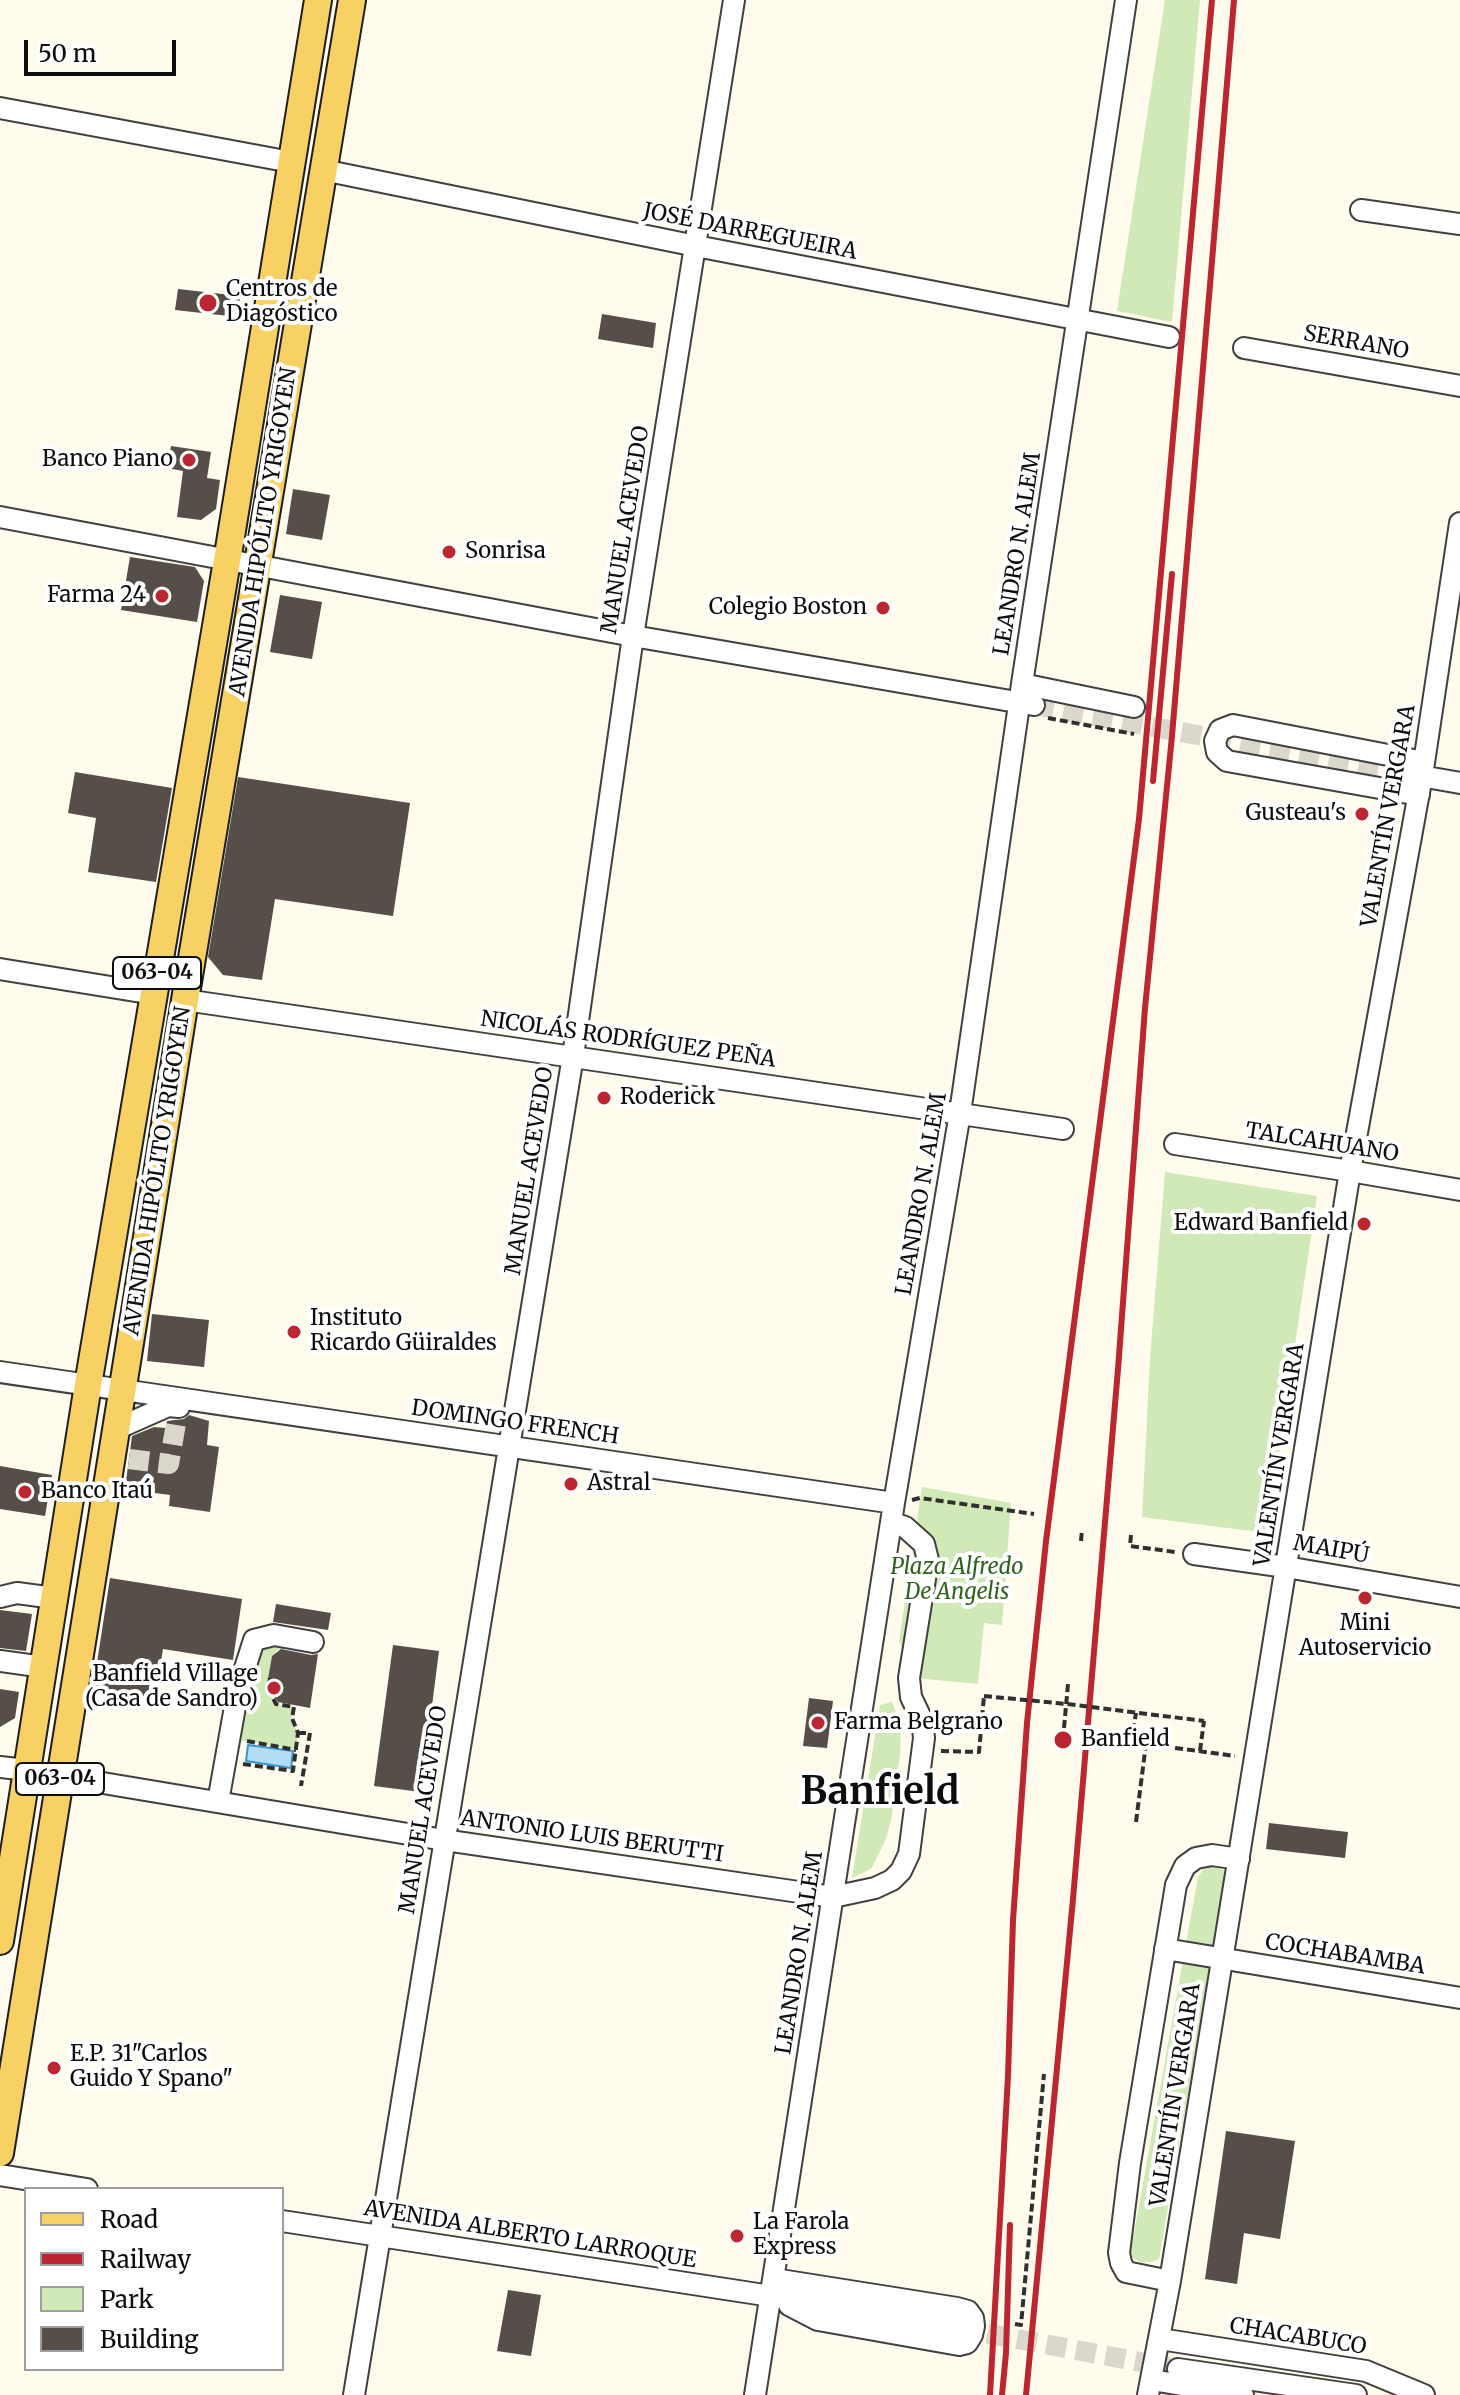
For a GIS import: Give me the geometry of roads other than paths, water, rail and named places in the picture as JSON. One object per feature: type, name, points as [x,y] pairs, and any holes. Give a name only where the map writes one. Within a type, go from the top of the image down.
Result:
[{"type":"main road","name":"AVENIDA HIPÓLITO YRIGOYEN","points":[[0,1941],[88,1385],[318,0]]},
{"type":"main road","name":"AVENIDA HIPÓLITO YRIGOYEN","points":[[0,2153],[61,1776],[119,1448],[122,1390],[352,0]]},
{"type":"street","name":"MANUEL ACEVEDO","points":[[354,2395],[573,1056],[633,636],[734,0]]},
{"type":"street","name":"LEANDRO N. ALEM","points":[[755,2395],[892,1512],[1030,702],[1078,321],[1126,0]]},
{"type":"street","points":[[0,108],[291,162]]},
{"type":"street","name":"JOSÉ DARREGUEIRA","points":[[323,170],[1169,337]]},
{"type":"street","points":[[1361,210],[1460,224]]},
{"type":"street","name":"SERRANO","points":[[1244,348],[1460,386]]},
{"type":"street","points":[[0,517],[633,636],[1030,702],[1134,707]]},
{"type":"street","name":"VALENTÍN VERGARA","points":[[1150,2388],[1460,523]]},
{"type":"street","points":[[1418,777],[1233,725],[1220,730],[1215,741],[1217,752],[1227,761],[1460,783]]},
{"type":"street","points":[[0,969],[154,994]]},
{"type":"street","name":"NICOLÁS RODRÍGUEZ PEÑA","points":[[185,1000],[1063,1129]]},
{"type":"street","name":"TALCAHUANO","points":[[1175,1144],[1460,1190]]},
{"type":"street","name":"DOMINGO FRENCH","points":[[0,1372],[122,1390],[179,1406],[508,1446],[892,1512]]},
{"type":"street","points":[[119,1448],[168,1406],[179,1406]]},
{"type":"street","points":[[833,1897],[875,1888],[892,1880],[901,1871],[909,1854],[924,1738],[922,1720],[911,1697],[909,1678],[928,1560],[924,1544],[892,1512]]},
{"type":"street","name":"MAIPÚ","points":[[1194,1554],[1460,1597]]},
{"type":"street","points":[[6,1592],[54,1598]]},
{"type":"street","points":[[218,1802],[238,1690],[254,1640],[274,1635],[313,1642]]},
{"type":"street","points":[[0,1661],[44,1667]]},
{"type":"street","points":[[0,1767],[27,1770]]},
{"type":"street","name":"ANTONIO LUIS BERUTTI","points":[[61,1776],[444,1840],[833,1897]]},
{"type":"street","points":[[1170,2281],[1126,2272],[1121,2263],[1119,2253],[1130,2163],[1176,1885],[1185,1866],[1196,1858],[1212,1855],[1239,1859]]},
{"type":"street","name":"COCHABAMBA","points":[[1165,1949],[1460,1998]]},
{"type":"street","points":[[0,2175],[75,2187]]},
{"type":"street","name":"AVENIDA ALBERTO LARROQUE","points":[[284,2221],[379,2237],[773,2288],[957,2308],[968,2311],[974,2326],[967,2343],[959,2345],[818,2320],[773,2288]]},
{"type":"street","name":"AVENIDA ALBERTO LARROQUE","points":[[773,2288],[958,2328]]},
{"type":"street","name":"CHACABUCO","points":[[1160,2339],[1366,2371],[1424,2395]]},
{"type":"street","points":[[1178,2369],[1356,2395]]},
{"type":"street","points":[[1150,2388],[1243,2395]]},
{"type":"water","points":[[248,1745],[293,1751],[291,1768],[246,1761]]},
{"type":"tunnel","points":[[1034,705],[1409,774]]},
{"type":"tunnel","points":[[129,1459],[169,1464],[178,1412]]},
{"type":"tunnel","points":[[958,2328],[1178,2369]]},
{"type":"railway","points":[[990,2395],[1008,2076],[1013,1920],[1027,1723],[1046,1541],[1139,819],[1212,0]]},
{"type":"railway","points":[[1026,2395],[1073,1899],[1145,1008],[1172,736],[1234,0]]},
{"type":"railway","points":[[1153,781],[1172,574]]},
{"type":"railway","points":[[1002,2395],[1010,2225]]},
{"type":"place","name":"Centros de Diagóstico","points":[[208,303]]},
{"type":"place","name":"Banco Piano","points":[[189,460]]},
{"type":"place","name":"Sonrisa","points":[[449,552]]},
{"type":"place","name":"Farma 24","points":[[162,596]]},
{"type":"place","name":"Colegio Boston","points":[[883,608]]},
{"type":"place","name":"Gusteau's","points":[[1362,814]]},
{"type":"place","name":"Roderick","points":[[604,1098]]},
{"type":"place","name":"Edward Banfield","points":[[1364,1224]]},
{"type":"place","name":"Instituto Ricardo Güiraldes","points":[[294,1332]]},
{"type":"place","name":"Astral","points":[[571,1484]]},
{"type":"place","name":"Banco Itaú","points":[[25,1492]]},
{"type":"place","name":"Mini Autoservicio","points":[[1365,1598]]},
{"type":"place","name":"Banfield Village (Casa de Sandro)","points":[[274,1688]]},
{"type":"place","name":"Farma Belgrano","points":[[818,1723]]},
{"type":"place","name":"Banfield","points":[[1063,1740]]},
{"type":"place","name":"E.P. 31\"Carlos Guido Y Spano\"","points":[[54,2068]]},
{"type":"place","name":"La Farola Express","points":[[737,2236]]},
{"type":"district","name":"Banfield","points":[[880,1793]]},
{"type":"park label","name":"Plaza Alfredo De Angelis","points":[[957,1580]]}]
